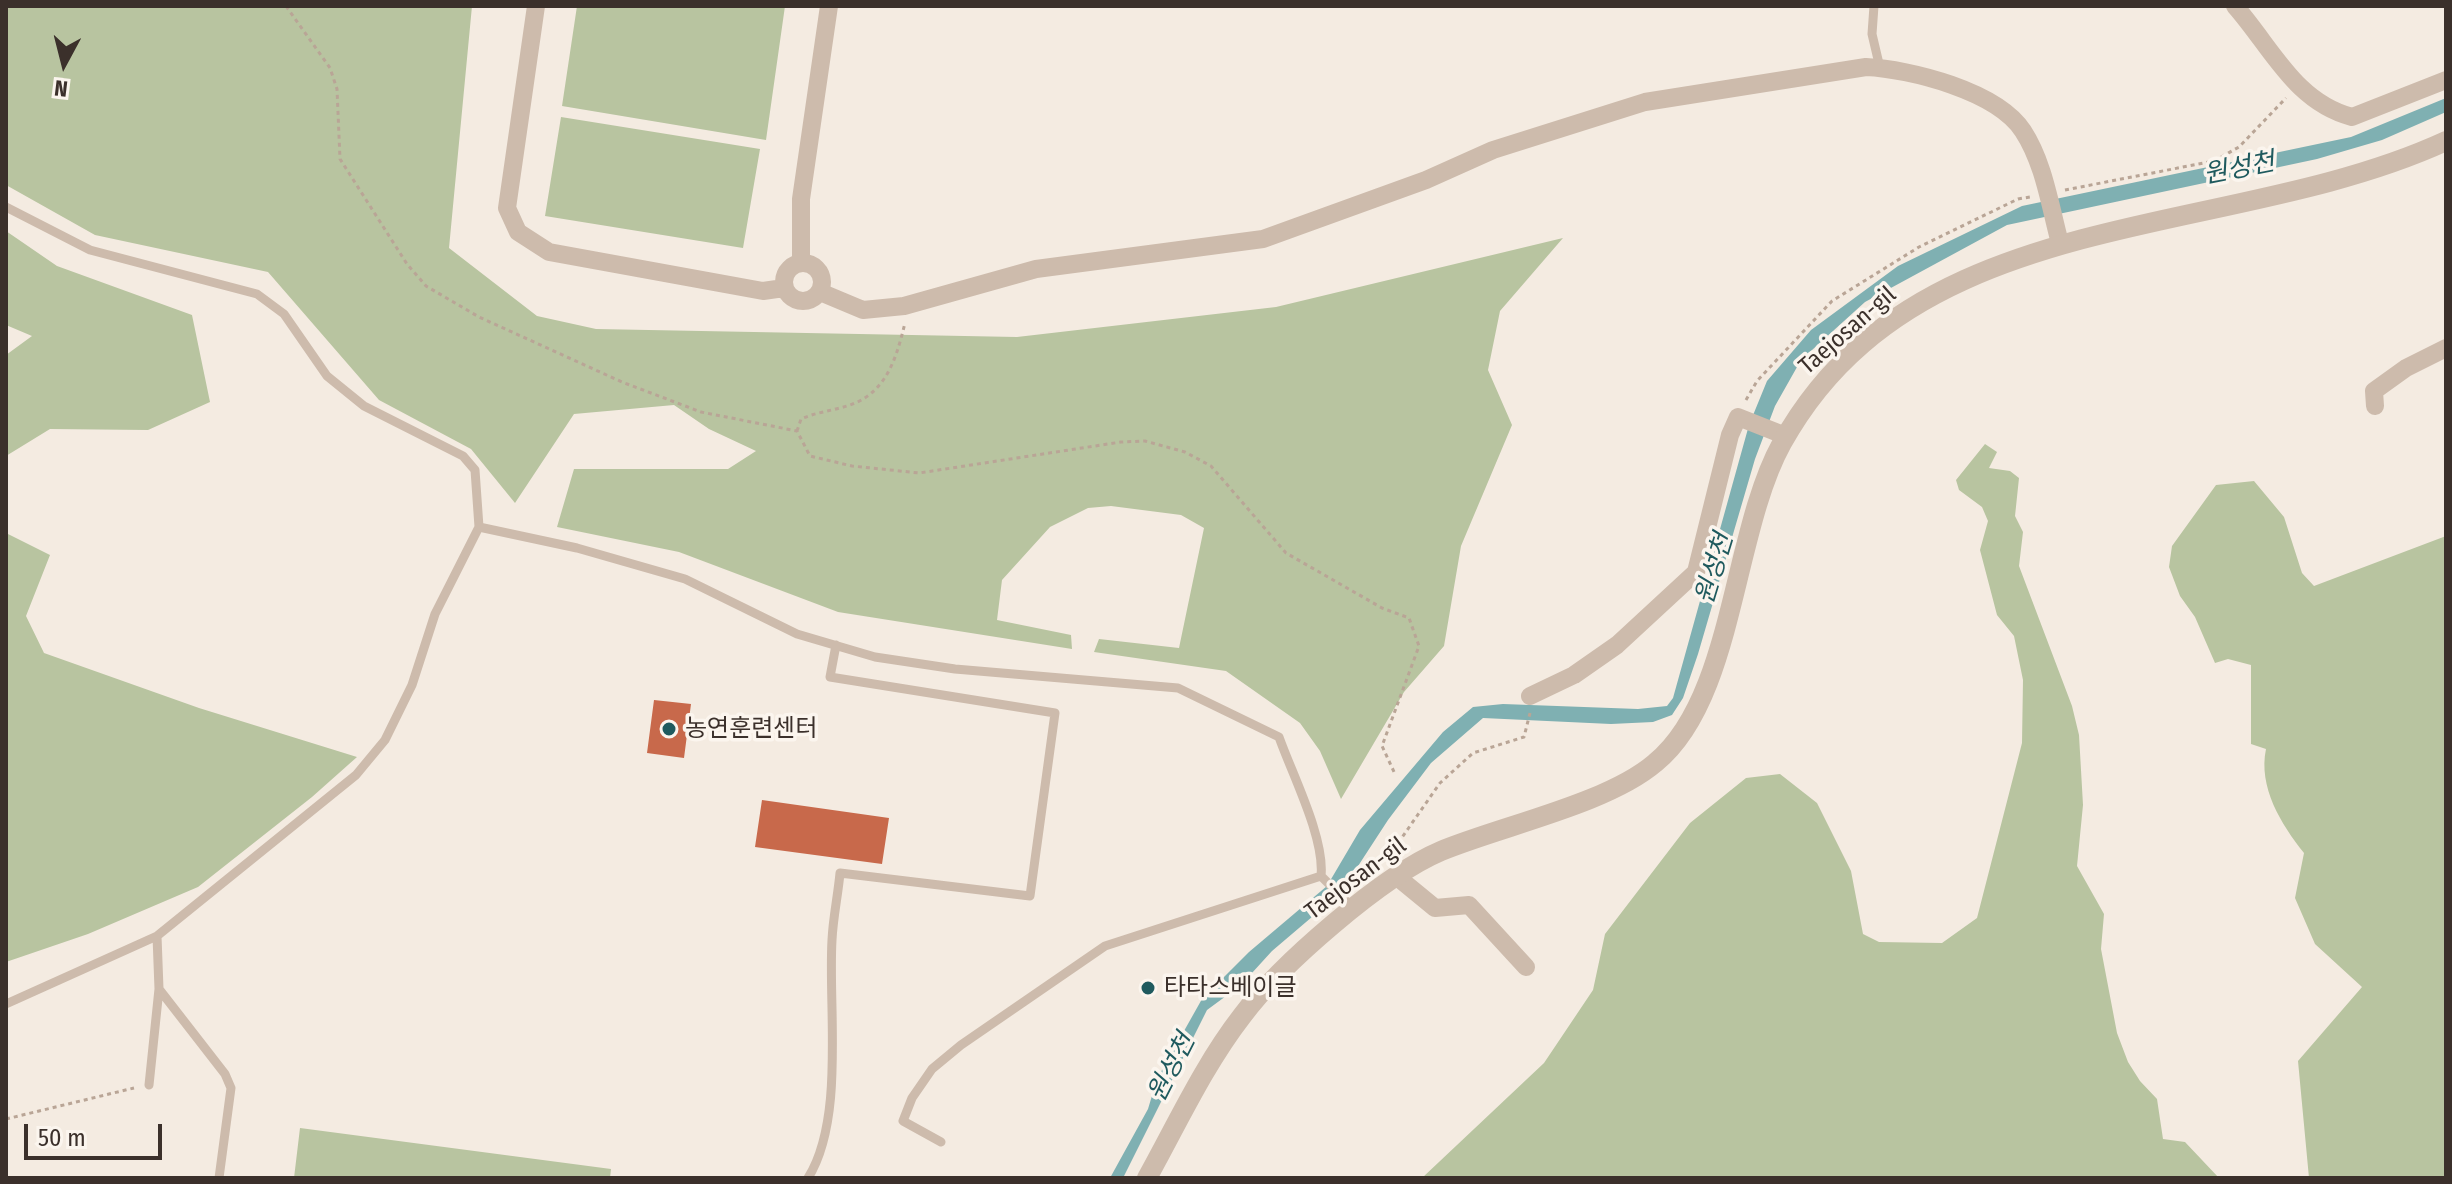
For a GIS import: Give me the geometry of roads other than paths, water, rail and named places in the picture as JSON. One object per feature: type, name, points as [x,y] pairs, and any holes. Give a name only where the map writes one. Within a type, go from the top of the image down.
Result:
[{"type":"street","points":[[536,6],[507,208],[518,232],[549,252],[763,291],[784,288]]},
{"type":"street","points":[[801,263],[801,199],[829,6]]},
{"type":"street","points":[[2235,6],[2298,88],[2316,102],[2352,117],[2446,80]]},
{"type":"street","points":[[820,292],[863,310],[910,305],[1036,269],[1263,239],[1426,180],[1493,150],[1645,102],[1866,67],[1954,87],[1999,109],[2022,129],[2048,195],[2060,243]]},
{"type":"street","name":"Taejosan-gil","points":[[1147,1178],[1194,1092],[1243,1014],[1350,904],[1389,872],[1598,794],[1654,765],[1684,732],[1704,693],[1779,434],[1850,357],[1901,315],[1992,265],[2060,243],[2393,166],[2446,141]]},
{"type":"street","points":[[784,288],[788,270],[801,263],[811,264],[821,273],[820,292]]},
{"type":"street","points":[[784,288],[791,297],[803,301],[820,292]]},
{"type":"street","points":[[2375,406],[2374,391],[2384,382],[2446,348]]},
{"type":"street","points":[[1530,696],[1574,675],[1617,645],[1696,572],[1730,435],[1740,418],[1779,434]]},
{"type":"street","points":[[1389,872],[1435,908],[1469,905],[1526,967]]},
{"type":"lane","points":[[1874,6],[1872,34],[1880,68]]},
{"type":"lane","points":[[6,207],[90,250],[257,294],[284,314],[327,376],[364,406],[463,456],[475,470],[479,527],[435,614],[412,685],[385,740],[356,775],[157,936],[6,1004]]},
{"type":"lane","points":[[479,527],[577,548],[685,579],[797,634],[875,657],[955,669],[1178,688],[1279,737],[1310,822],[1324,878],[1350,904]]},
{"type":"lane","points":[[808,1178],[815,1166],[825,1124],[832,1066],[832,940],[840,873],[1030,896],[1055,713],[830,677],[836,645]]},
{"type":"lane","points":[[941,1142],[903,1121],[912,1098],[932,1069],[1036,992],[1105,946],[1324,878]]},
{"type":"lane","points":[[149,1085],[159,989],[157,936]]},
{"type":"lane","points":[[159,989],[225,1074],[231,1088],[219,1178]]},
{"type":"water","name":"원성천","points":[[2446,98],[2446,112],[2382,140],[2317,159],[2007,225],[1865,302],[1801,360],[1775,406],[1755,459],[1698,654],[1683,698],[1672,715],[1653,722],[1611,724],[1483,718],[1431,763],[1388,820],[1332,906],[1319,911],[1272,951],[1241,985],[1207,1010],[1123,1178],[1110,1178],[1148,1109],[1157,1079],[1202,999],[1249,952],[1327,886],[1360,830],[1443,732],[1473,707],[1503,704],[1638,709],[1667,706],[1673,698],[1749,425],[1767,381],[1811,330],[1898,266],[2022,206],[2351,137]]},
{"type":"place","name":"농연훈련센터","points":[[669,729]]},
{"type":"place","name":"타타스베이글","points":[[1148,988]]}]
